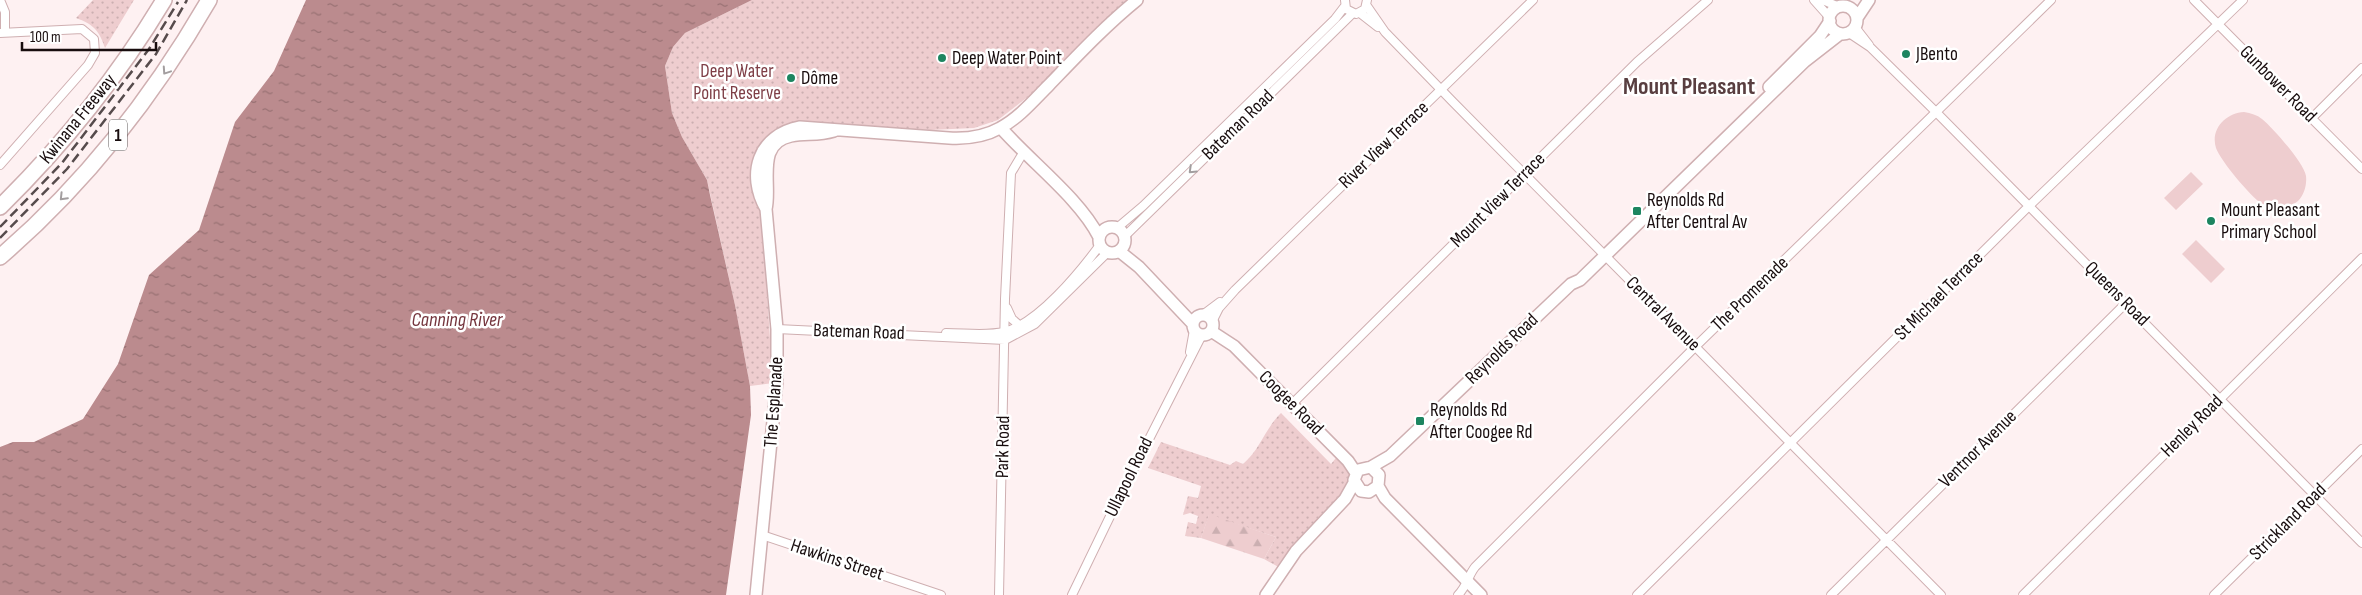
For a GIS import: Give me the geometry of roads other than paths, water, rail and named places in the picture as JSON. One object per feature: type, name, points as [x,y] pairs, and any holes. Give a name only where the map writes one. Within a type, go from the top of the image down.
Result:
[{"type":"highway","name":"Kwinana Freeway","points":[[0,207],[40,165],[100,93],[134,47],[164,0]]},
{"type":"highway","name":"Kwinana Freeway","points":[[0,257],[68,192],[129,123],[168,69],[210,0]]},
{"type":"street","points":[[0,0],[4,12],[2,32],[82,29],[94,39],[95,53],[88,65],[0,165]]},
{"type":"street","name":"The Esplanade","points":[[756,595],[777,394],[777,329],[766,210],[759,197],[757,184],[759,160],[765,144],[781,132],[800,127],[834,131],[970,139],[1001,128],[1022,111],[1117,16],[1137,0]]},
{"type":"street","name":"River View Terrace","points":[[1203,324],[1235,290],[1533,0]]},
{"type":"street","name":"Mount View Terrace","points":[[1292,404],[1637,62],[1708,0]]},
{"type":"street","points":[[1814,0],[1830,20],[1833,29],[1850,28],[1853,11],[1847,5],[1823,0]]},
{"type":"street","name":"Reynolds Road","points":[[1801,59],[1850,28],[1869,0]]},
{"type":"street","name":"The Promenade","points":[[1458,595],[1466,587],[1467,581],[1475,567],[1695,347],[2051,0]]},
{"type":"street","name":"Gunbower Road","points":[[2194,0],[2362,169]]},
{"type":"street","name":"St Michael Terrace","points":[[1637,595],[2029,206],[2243,0]]},
{"type":"street","name":"Central Avenue","points":[[1345,3],[1356,14],[1386,32]]},
{"type":"street","name":"Bateman Road","points":[[777,329],[940,336],[944,333],[1005,336],[1028,328],[1042,318],[1143,206],[1335,19],[1345,3]]},
{"type":"street","name":"Central Avenue","points":[[1367,3],[1386,32],[1441,89],[1941,595]]},
{"type":"street","name":"Bateman Road","points":[[1005,336],[1033,317],[1112,240],[1367,3]]},
{"type":"street","name":"Reynolds Road","points":[[1266,595],[1296,551],[1345,499],[1571,284],[1580,280],[1602,253],[1801,59],[1820,36],[1833,11],[1847,5]]},
{"type":"street","name":"Queens Road","points":[[1850,28],[2126,303],[2362,543]]},
{"type":"street","points":[[2312,118],[2362,68]]},
{"type":"street","name":"Coogee Road","points":[[1001,128],[1023,153],[1176,305],[1234,346],[1367,479]]},
{"type":"street","name":"Park Road","points":[[999,595],[1005,298],[1011,173],[1023,153]]},
{"type":"street","name":"Henley Road","points":[[2023,595],[2362,258]]},
{"type":"street","name":"Park Road","points":[[1005,298],[1008,313],[1019,325]]},
{"type":"street","name":"Ventnor Avenue","points":[[1831,595],[2126,303]]},
{"type":"street","name":"Ullapool Road","points":[[1072,595],[1203,324]]},
{"type":"street","name":"Strickland Road","points":[[2214,595],[2362,449]]},
{"type":"street","points":[[1367,479],[1481,595]]},
{"type":"street","name":"Hawkins Street","points":[[762,535],[941,595]]},
{"type":"water","name":"Canning River","points":[[306,0],[752,0],[685,33],[673,47],[665,66],[672,113],[682,137],[707,180],[735,305],[750,386],[751,415],[726,595],[0,595],[0,447],[13,442],[34,442],[83,419],[118,364],[149,275],[199,230],[235,122],[274,71]]},
{"type":"railway","points":[[0,238],[67,169],[156,54],[187,0]]},
{"type":"railway","points":[[0,227],[62,163],[149,49],[178,2]]},
{"type":"place","name":"JBento","points":[[1906,54]]},
{"type":"place","name":"Deep Water Point","points":[[942,58]]},
{"type":"place","name":"Dôme","points":[[791,78]]},
{"type":"place","name":"Reynolds Rd After Central Av","points":[[1637,211]]},
{"type":"place","name":"Mount Pleasant Primary School","points":[[2211,221]]},
{"type":"place","name":"Reynolds Rd After Coogee Rd","points":[[1420,421]]},
{"type":"district","name":"Mount Pleasant","points":[[1689,86]]},
{"type":"park label","name":"Deep Water Point Reserve","points":[[737,82]]}]
